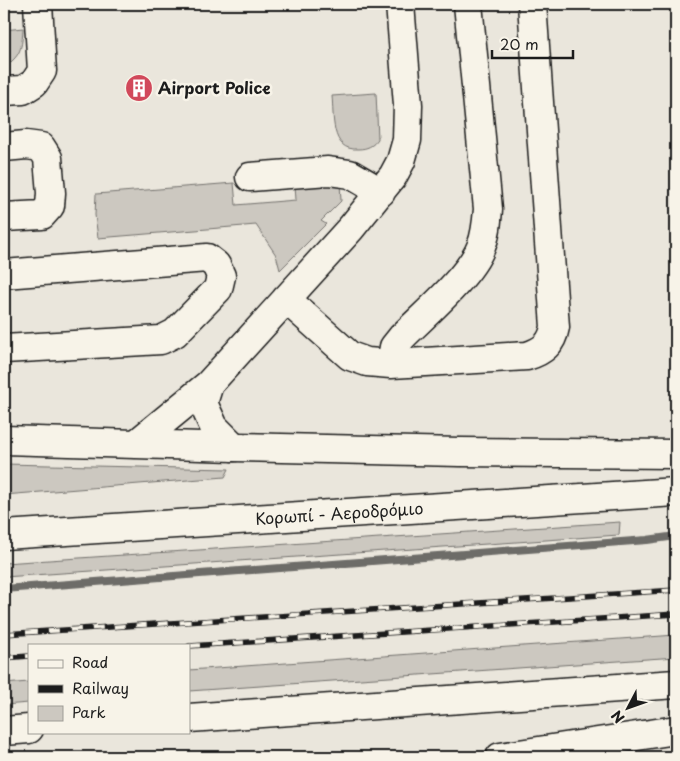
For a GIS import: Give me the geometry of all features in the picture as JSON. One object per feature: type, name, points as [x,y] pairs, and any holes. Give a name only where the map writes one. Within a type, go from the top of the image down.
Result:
[{"type":"main road","points":[[4,91],[23,90],[34,83],[42,70],[38,4]]},
{"type":"main road","points":[[136,444],[209,384],[351,228],[393,176],[401,161],[407,140],[408,106],[400,4]]},
{"type":"main road","points":[[392,364],[394,347],[402,337],[472,265],[481,248],[486,230],[488,209],[468,4]]},
{"type":"main road","points":[[286,298],[350,356],[367,362],[392,364],[527,356],[540,352],[547,346],[553,338],[555,327],[532,4]]},
{"type":"main road","points":[[4,147],[26,145],[41,147],[48,158],[52,193],[50,206],[42,214],[4,217]]},
{"type":"main road","points":[[250,177],[328,171],[350,174],[381,192]]},
{"type":"main road","points":[[4,274],[206,258],[216,266],[221,276],[218,288],[175,334],[161,340],[4,349]]},
{"type":"main road","points":[[209,384],[203,403],[214,427],[234,447]]},
{"type":"main road","points":[[4,440],[460,452],[676,454]]},
{"type":"main road","name":"Κορωπί - Αεροδρόμιο","points":[[4,535],[676,492]]},
{"type":"main road","points":[[190,718],[676,684]]},
{"type":"main road","points":[[4,731],[28,729]]},
{"type":"main road","points":[[500,757],[676,730]]},
{"type":"green space","points":[[23,28],[20,51],[4,67],[4,30]]},
{"type":"green space","points":[[376,93],[378,139],[367,148],[349,148],[342,144],[335,131],[332,96]]},
{"type":"green space","points":[[340,182],[341,201],[321,221],[326,224],[280,270],[276,255],[256,225],[98,238],[95,215],[96,194],[234,183],[236,205],[296,200],[295,185]]},
{"type":"green space","points":[[4,464],[229,469],[225,477],[4,495]]},
{"type":"green space","points":[[620,522],[619,535],[4,577],[4,563]]},
{"type":"green space","points":[[676,635],[676,657],[190,691],[190,670]]},
{"type":"green space","points":[[28,682],[28,703],[4,705],[4,684]]},
{"type":"waterway","points":[[4,589],[647,540],[676,536]]},
{"type":"railway","points":[[4,634],[676,590]]},
{"type":"railway","points":[[190,646],[676,614]]},
{"type":"railway","points":[[4,658],[28,656]]},
{"type":"place","name":"Airport Police","points":[[139,88]]}]
